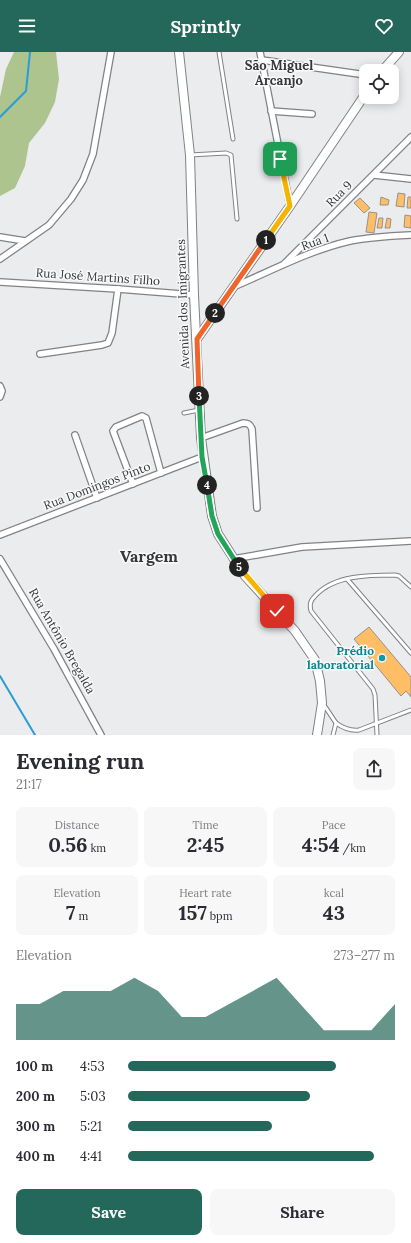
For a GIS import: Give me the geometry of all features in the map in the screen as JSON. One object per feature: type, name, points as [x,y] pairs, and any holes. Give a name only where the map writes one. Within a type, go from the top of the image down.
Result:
[{"type":"street","points":[[0,259],[49,225],[71,199],[83,180],[92,154],[111,52]]},
{"type":"street","name":"Avenida dos Imigrantes","points":[[179,52],[190,155],[194,295],[202,457],[212,516],[218,534],[245,576],[295,630],[315,660],[320,681],[322,703],[318,735]]},
{"type":"street","points":[[260,52],[290,206]]},
{"type":"street","points":[[388,64],[398,52]]},
{"type":"street","points":[[262,60],[359,74]]},
{"type":"street","points":[[197,339],[231,288],[290,206],[359,103]]},
{"type":"street","points":[[271,111],[312,114]]},
{"type":"street","name":"Rua 9","points":[[282,265],[411,137]]},
{"type":"street","points":[[374,175],[411,179]]},
{"type":"street","name":"Rua 1","points":[[231,288],[282,265],[348,242],[375,237],[411,235]]},
{"type":"street","points":[[0,237],[25,241]]},
{"type":"street","name":"Rua José Martins Filho","points":[[0,282],[194,295]]},
{"type":"street","points":[[40,354],[108,343],[112,334],[118,289]]},
{"type":"street","points":[[0,386],[2,391],[0,397]]},
{"type":"street","points":[[133,484],[113,432],[116,427],[142,416],[146,418],[161,473]]},
{"type":"street","points":[[201,438],[243,423],[250,425],[252,429],[257,508]]},
{"type":"street","points":[[75,435],[97,498]]},
{"type":"street","name":"Rua Domingos Pinto","points":[[0,535],[202,457]]},
{"type":"street","points":[[233,559],[302,547],[411,541]]},
{"type":"street","name":"Rua Antônio Bregalda","points":[[0,559],[54,648],[101,735]]},
{"type":"lane","points":[[219,52],[233,139]]},
{"type":"lane","points":[[190,155],[226,153],[231,155],[237,219]]},
{"type":"lane","points":[[184,413],[199,410]]},
{"type":"lane","points":[[377,735],[376,695],[373,689],[311,611],[309,606],[311,600],[322,589],[331,583],[346,579],[395,575],[399,576],[411,587]]},
{"type":"lane","points":[[346,579],[411,653]]},
{"type":"lane","points":[[322,703],[336,723],[342,727],[354,731],[411,710]]},
{"type":"lane","points":[[333,735],[336,723]]},
{"type":"lane","points":[[359,730],[359,735]]},
{"type":"green space","points":[[14,52],[56,52],[59,79],[55,102],[45,123],[29,143],[25,166],[15,188],[0,196],[0,97],[6,69]]},
{"type":"building","points":[[398,193],[405,194],[404,207],[396,206]]},
{"type":"building","points":[[381,197],[389,200],[388,205],[380,205]]},
{"type":"building","points":[[408,197],[411,197],[411,208],[407,208]]},
{"type":"building","points":[[360,198],[370,208],[364,213],[354,203]]},
{"type":"building","points":[[369,212],[377,213],[374,233],[366,232]]},
{"type":"building","points":[[405,215],[411,216],[411,228],[404,227]]},
{"type":"building","points":[[379,218],[383,218],[382,228],[377,228]]},
{"type":"building","points":[[387,218],[391,219],[390,228],[385,228]]},
{"type":"building","name":"Prédio laboratorial","points":[[369,627],[411,677],[411,697],[406,691],[401,696],[354,639]]},
{"type":"waterway","points":[[0,117],[26,91],[30,52]]},
{"type":"waterway","points":[[0,676],[35,735]]},
{"type":"place","name":"Prédio laboratorial","points":[[382,658]]},
{"type":"district","name":"São Miguel Arcanjo","points":[[279,72]]},
{"type":"district","name":"Vargem","points":[[149,556]]},
{"type":"route","points":[[277,611],[245,576],[233,559],[218,534],[212,516],[202,457],[197,339],[231,288],[290,206],[280,159]]}]
